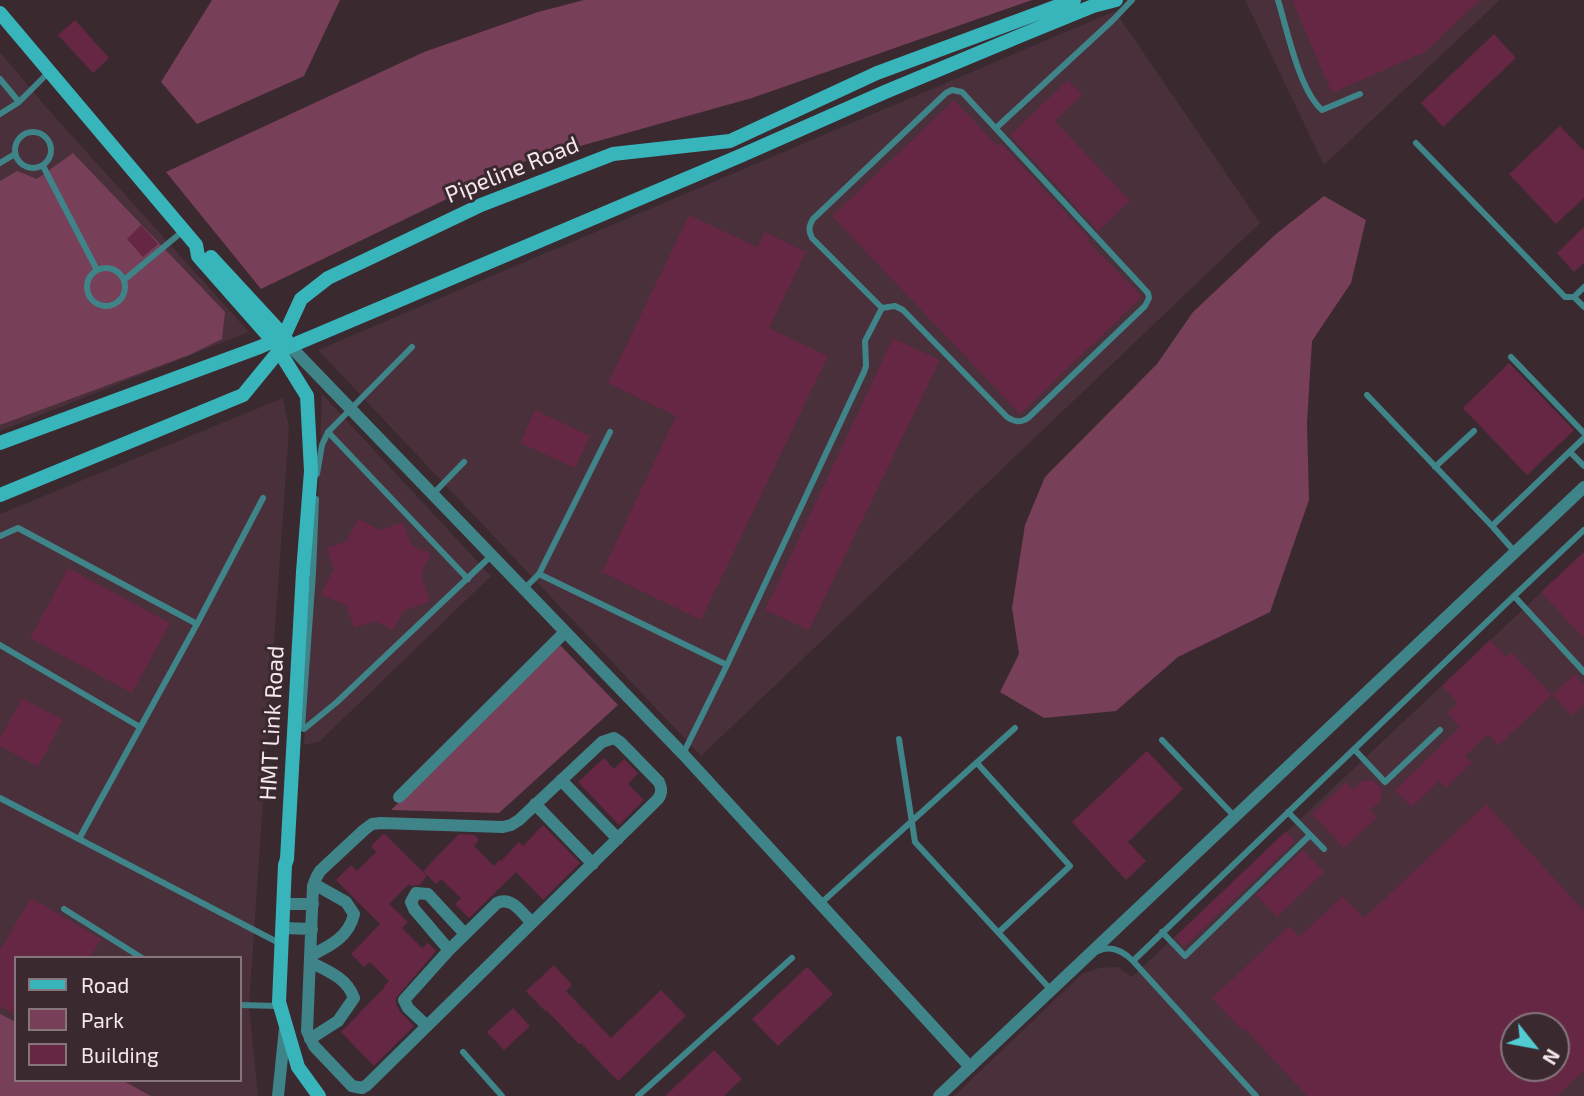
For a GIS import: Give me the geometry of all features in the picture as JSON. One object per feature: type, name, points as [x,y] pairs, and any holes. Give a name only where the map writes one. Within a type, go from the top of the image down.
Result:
[{"type":"main road","name":"Pipeline Road","points":[[282,343],[301,299],[328,278],[481,205],[613,154],[730,141],[877,73],[1074,0]]},
{"type":"main road","points":[[0,443],[282,343],[740,156],[1022,34],[1093,6],[1116,0]]},
{"type":"main road","name":"HMT Link Road","points":[[0,13],[282,343],[307,396],[311,471],[308,572],[285,864],[279,1002],[298,1068],[319,1096]]},
{"type":"main road","points":[[0,495],[243,395],[282,343]]},
{"type":"street","points":[[282,343],[351,409],[683,754],[970,1067]]},
{"type":"street","points":[[939,1096],[1584,487]]},
{"type":"street","points":[[398,797],[565,632]]},
{"type":"street","points":[[614,738],[662,788],[658,799],[368,1085],[362,1088],[352,1086],[314,1046],[307,1024],[314,884],[320,871],[372,824],[503,827],[519,820],[561,780],[602,742],[614,738]]},
{"type":"street","points":[[561,780],[618,839]]},
{"type":"street","points":[[535,804],[593,864]]},
{"type":"street","points":[[310,959],[335,943],[352,925],[354,914],[346,902],[314,884]]},
{"type":"street","points":[[449,950],[414,909],[411,902],[416,893],[428,894],[465,934]]},
{"type":"street","points":[[427,1026],[408,1009],[404,1000],[465,934],[497,903],[503,901],[513,903],[532,923]]},
{"type":"street","points":[[285,904],[313,904]]},
{"type":"street","points":[[283,928],[312,929]]},
{"type":"street","points":[[310,959],[340,977],[351,989],[354,998],[338,1021],[310,1039]]},
{"type":"street","points":[[278,1096],[285,1024]]},
{"type":"lane","points":[[996,128],[1132,0]]},
{"type":"lane","points":[[1278,0],[1305,84],[1316,105],[1322,110],[1360,93]]},
{"type":"lane","points":[[0,114],[19,102],[51,71]]},
{"type":"lane","points":[[0,79],[19,102]]},
{"type":"lane","points":[[952,90],[962,92],[1146,289],[1149,298],[1148,303],[1028,418],[1017,422],[1007,416],[903,310],[895,306],[881,308],[812,238],[809,225],[952,90]]},
{"type":"lane","points":[[30,132],[43,135],[50,144],[47,162],[37,169],[25,168],[15,154],[16,142],[30,132]]},
{"type":"lane","points":[[1416,142],[1566,297],[1574,297],[1584,287]]},
{"type":"lane","points":[[0,163],[15,154]]},
{"type":"lane","points":[[43,166],[97,270]]},
{"type":"lane","points":[[124,280],[184,230]]},
{"type":"lane","points":[[102,268],[113,268],[124,280],[125,292],[118,302],[112,305],[94,302],[87,292],[88,279],[102,268]]},
{"type":"lane","points":[[1574,297],[1584,307]]},
{"type":"lane","points":[[683,754],[864,372],[865,341],[881,308]]},
{"type":"lane","points":[[308,572],[317,474],[322,445],[328,432],[412,347]]},
{"type":"lane","points":[[1511,357],[1584,433]]},
{"type":"lane","points":[[1367,395],[1516,552]]},
{"type":"lane","points":[[1435,467],[1474,431]]},
{"type":"lane","points":[[328,432],[468,579]]},
{"type":"lane","points":[[524,589],[539,574],[610,432]]},
{"type":"lane","points":[[1492,526],[1584,438]]},
{"type":"lane","points":[[1570,452],[1584,466]]},
{"type":"lane","points":[[433,494],[464,462]]},
{"type":"lane","points":[[79,839],[263,498]]},
{"type":"lane","points":[[0,536],[18,528],[197,624]]},
{"type":"lane","points":[[1133,961],[1584,530]]},
{"type":"lane","points":[[305,615],[302,729],[337,702],[492,555]]},
{"type":"lane","points":[[539,574],[727,665]]},
{"type":"lane","points":[[1514,596],[1584,672]]},
{"type":"lane","points":[[0,645],[140,727]]},
{"type":"lane","points":[[820,904],[1015,728]]},
{"type":"lane","points":[[1354,749],[1385,782],[1440,730]]},
{"type":"lane","points":[[899,739],[915,842],[1052,991]]},
{"type":"lane","points":[[1162,740],[1235,817]]},
{"type":"lane","points":[[977,763],[1070,866],[999,932]]},
{"type":"lane","points":[[0,798],[282,945]]},
{"type":"lane","points":[[1288,812],[1324,849]]},
{"type":"lane","points":[[1162,932],[1185,956],[1310,835]]},
{"type":"lane","points":[[64,909],[139,956]]},
{"type":"lane","points":[[1090,954],[1111,949],[1127,955],[1256,1096]]},
{"type":"lane","points":[[638,1096],[792,958]]},
{"type":"lane","points":[[242,1005],[280,1006]]},
{"type":"lane","points":[[463,1052],[502,1096]]},
{"type":"shaded area","points":[[1245,0],[1500,0],[1324,165]]},
{"type":"shaded area","points":[[1115,11],[1260,223],[701,756],[318,350]]},
{"type":"shaded area","points":[[0,52],[46,107],[249,332],[0,431]]},
{"type":"shaded area","points":[[322,394],[491,576],[320,741],[304,745],[315,580]]},
{"type":"shaded area","points":[[283,398],[289,428],[249,1005],[258,1096],[151,1096],[126,1082],[242,1082],[242,956],[14,956],[14,1021],[0,1014],[0,514]]},
{"type":"shaded area","points":[[1584,552],[1584,1096],[954,1096],[1082,974],[1099,968],[1118,967],[1132,977]]},
{"type":"green space","points":[[212,0],[340,0],[304,76],[197,124],[161,82]]},
{"type":"green space","points":[[584,0],[1032,0],[752,98],[523,162],[261,289],[166,172],[424,52],[538,12]]},
{"type":"green space","points":[[73,153],[225,312],[222,339],[189,355],[0,425],[0,181],[17,171],[37,179]]},
{"type":"green space","points":[[1324,196],[1366,220],[1351,283],[1312,341],[1307,423],[1309,500],[1270,612],[1178,657],[1116,711],[1044,718],[1000,692],[1019,654],[1012,608],[1025,525],[1045,477],[1157,364],[1193,312],[1276,234]]},
{"type":"green space","points":[[560,645],[618,705],[499,813],[391,810]]},
{"type":"green space","points":[[0,1014],[14,1021],[14,1082],[126,1082],[151,1096],[0,1096]]},
{"type":"building","points":[[1292,0],[1480,0],[1425,52],[1332,93]]},
{"type":"building","points":[[75,20],[109,58],[93,73],[58,35]]},
{"type":"building","points":[[1494,34],[1516,58],[1443,127],[1421,103]]},
{"type":"building","points":[[1068,80],[1082,95],[1055,121],[1130,201],[1098,231],[1010,135]]},
{"type":"building","points":[[954,100],[998,146],[1001,143],[1142,297],[1020,414],[832,216]]},
{"type":"building","points":[[1560,126],[1584,151],[1584,198],[1556,224],[1509,174]]},
{"type":"building","points":[[689,215],[757,247],[765,232],[806,252],[769,328],[828,356],[701,620],[602,572],[676,416],[608,383]]},
{"type":"building","points":[[141,225],[158,244],[143,257],[127,239]]},
{"type":"building","points":[[1584,227],[1584,263],[1574,272],[1557,253]]},
{"type":"building","points":[[893,338],[940,360],[809,630],[765,610]]},
{"type":"building","points":[[1509,363],[1574,430],[1527,475],[1463,408]]},
{"type":"building","points":[[535,410],[590,436],[575,468],[520,443]]},
{"type":"building","points":[[358,519],[380,530],[403,522],[411,545],[431,554],[421,574],[430,601],[403,611],[393,630],[375,621],[354,628],[346,605],[321,595],[334,569],[327,548],[347,541]]},
{"type":"building","points":[[1584,552],[1584,639],[1541,592]]},
{"type":"building","points":[[68,568],[170,623],[132,693],[30,638]]},
{"type":"building","points":[[1490,640],[1506,657],[1511,652],[1552,695],[1498,746],[1488,734],[1465,756],[1472,763],[1445,788],[1439,781],[1412,807],[1395,790],[1460,727],[1447,713],[1458,703],[1442,686]]},
{"type":"building","points":[[1575,674],[1584,684],[1584,704],[1572,716],[1552,695]]},
{"type":"building","points":[[22,698],[63,720],[38,767],[0,746],[0,738]]},
{"type":"building","points":[[1147,751],[1183,789],[1128,842],[1146,861],[1126,880],[1072,822]]},
{"type":"building","points":[[604,758],[614,769],[624,759],[638,773],[628,784],[644,800],[619,825],[578,782]]},
{"type":"building","points":[[1373,780],[1382,790],[1381,801],[1370,810],[1377,817],[1344,848],[1312,814],[1346,782],[1353,790],[1362,781]]},
{"type":"building","points":[[1486,804],[1584,911],[1584,1071],[1557,1096],[1307,1096],[1212,998],[1289,926],[1299,937],[1343,896],[1364,918]]},
{"type":"building","points":[[543,825],[580,863],[543,900],[516,872],[469,918],[455,904],[461,898],[441,879],[436,884],[423,871],[459,834],[475,835],[479,840],[474,846],[494,866],[519,842],[523,846]]},
{"type":"building","points":[[1286,831],[1295,841],[1184,947],[1175,937]]},
{"type":"building","points":[[384,833],[427,876],[420,885],[409,884],[389,904],[408,922],[402,928],[422,948],[428,943],[436,951],[396,998],[400,1012],[414,1026],[374,1066],[341,1032],[389,981],[370,962],[364,967],[351,954],[380,924],[336,880],[351,865],[357,871],[376,852],[371,846]]},
{"type":"building","points":[[1303,850],[1324,872],[1277,917],[1256,895]]},
{"type":"building","points":[[31,898],[101,939],[91,956],[14,956],[14,1014],[0,1006],[0,950]]},
{"type":"building","points":[[554,965],[572,985],[566,991],[611,1038],[661,990],[686,1016],[618,1081],[526,991]]},
{"type":"building","points":[[807,967],[833,994],[778,1046],[752,1019]]},
{"type":"building","points":[[513,1008],[530,1026],[504,1050],[487,1032]]},
{"type":"building","points":[[714,1050],[742,1079],[724,1096],[665,1096]]}]
